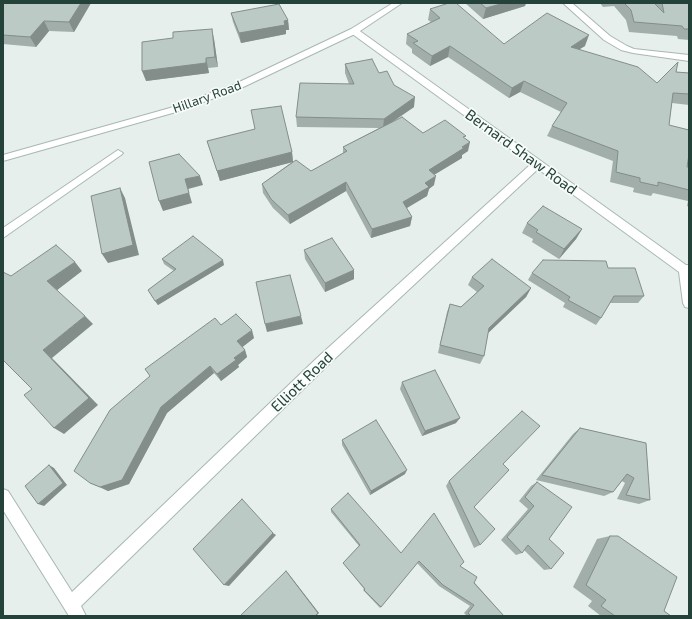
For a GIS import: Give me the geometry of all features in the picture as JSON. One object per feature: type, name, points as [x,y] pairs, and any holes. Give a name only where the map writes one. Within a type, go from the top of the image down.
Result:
[{"type":"street","name":"Hillary Road","points":[[3,158],[172,110],[236,87],[354,31],[398,3]]},
{"type":"street","points":[[567,3],[607,38],[624,48],[633,51],[689,58]]},
{"type":"street","name":"Bernard Shaw Road","points":[[354,31],[537,164],[687,270]]},
{"type":"street","points":[[3,234],[118,153]]},
{"type":"street","name":"Elliott Road","points":[[75,610],[323,361],[537,164]]},
{"type":"street","points":[[687,270],[689,303]]},
{"type":"street","points":[[3,496],[75,610]]},
{"type":"building","points":[[3,3],[81,3],[69,22],[44,21],[30,37],[3,35]]},
{"type":"building","points":[[449,3],[456,3],[504,44],[547,13],[589,35],[571,47],[638,67],[657,83],[678,62],[676,72],[689,73],[689,94],[673,93],[669,125],[689,130],[689,155],[687,167],[689,167],[689,190],[658,182],[658,186],[640,182],[640,178],[616,172],[618,151],[552,126],[567,103],[524,81],[512,88],[450,46],[432,56],[413,43],[418,41],[407,34],[440,18],[430,9]]},
{"type":"building","points":[[480,3],[504,3],[486,8]]},
{"type":"building","points":[[624,3],[654,3],[664,13],[662,3],[689,3],[689,29],[684,29],[682,26],[634,22],[631,10]]},
{"type":"building","points":[[279,4],[288,20],[284,21],[285,25],[239,33],[231,13]]},
{"type":"building","points":[[212,29],[215,57],[206,58],[206,63],[142,71],[142,42],[173,38],[173,32]]},
{"type":"building","points":[[372,59],[379,73],[387,71],[394,85],[415,97],[384,119],[296,117],[300,83],[354,84],[345,64]]},
{"type":"building","points":[[281,106],[292,152],[217,171],[207,141],[255,129],[251,110]]},
{"type":"building","points":[[402,117],[423,133],[445,120],[466,136],[463,137],[470,142],[462,147],[464,148],[429,170],[436,176],[425,183],[429,187],[403,202],[412,217],[372,229],[346,182],[288,215],[271,199],[262,184],[296,160],[311,171],[347,151],[343,147]]},
{"type":"building","points":[[179,154],[200,176],[185,179],[189,193],[159,201],[149,162]]},
{"type":"building","points":[[120,188],[133,245],[102,254],[91,196]]},
{"type":"building","points":[[543,206],[582,229],[564,249],[536,232],[538,230],[527,223]]},
{"type":"building","points":[[193,236],[223,260],[155,301],[148,290],[176,269],[162,259]]},
{"type":"building","points":[[332,238],[354,270],[325,283],[304,250]]},
{"type":"building","points":[[56,245],[75,262],[47,281],[85,316],[43,350],[89,398],[54,428],[24,395],[32,389],[3,360],[3,272],[11,276]]},
{"type":"building","points":[[492,259],[531,288],[489,328],[484,356],[440,345],[450,304],[461,307],[484,286],[472,277]]},
{"type":"building","points":[[543,260],[606,261],[608,268],[635,268],[644,296],[614,296],[601,318],[568,300],[570,297],[532,273]]},
{"type":"building","points":[[290,275],[301,316],[265,324],[256,282]]},
{"type":"building","points":[[236,314],[252,330],[237,341],[245,350],[234,358],[236,360],[217,374],[210,366],[161,407],[122,480],[100,487],[90,483],[74,471],[110,410],[150,376],[145,369],[215,318],[221,325]]},
{"type":"building","points":[[435,370],[460,418],[425,431],[402,382]]},
{"type":"building","points":[[522,411],[540,426],[503,464],[509,470],[474,507],[495,529],[480,545],[449,481]]},
{"type":"building","points":[[376,420],[407,470],[371,491],[342,440]]},
{"type":"building","points":[[580,428],[646,443],[650,500],[626,495],[634,478],[627,474],[613,492],[542,475]]},
{"type":"building","points":[[49,465],[63,483],[38,504],[25,486]]},
{"type":"building","points":[[537,482],[572,507],[549,539],[564,553],[551,569],[528,545],[522,553],[507,537],[534,506],[525,497]]},
{"type":"building","points":[[348,493],[401,553],[434,513],[464,562],[460,566],[477,577],[474,583],[504,616],[471,616],[468,613],[474,605],[443,585],[419,561],[381,607],[364,590],[365,589],[343,563],[360,545],[331,509]]},
{"type":"building","points":[[242,499],[273,533],[224,585],[193,549]]},
{"type":"building","points":[[610,536],[618,536],[677,577],[664,611],[671,616],[615,616],[601,606],[606,600],[586,585]]},
{"type":"building","points":[[286,571],[318,613],[315,616],[240,616]]}]
